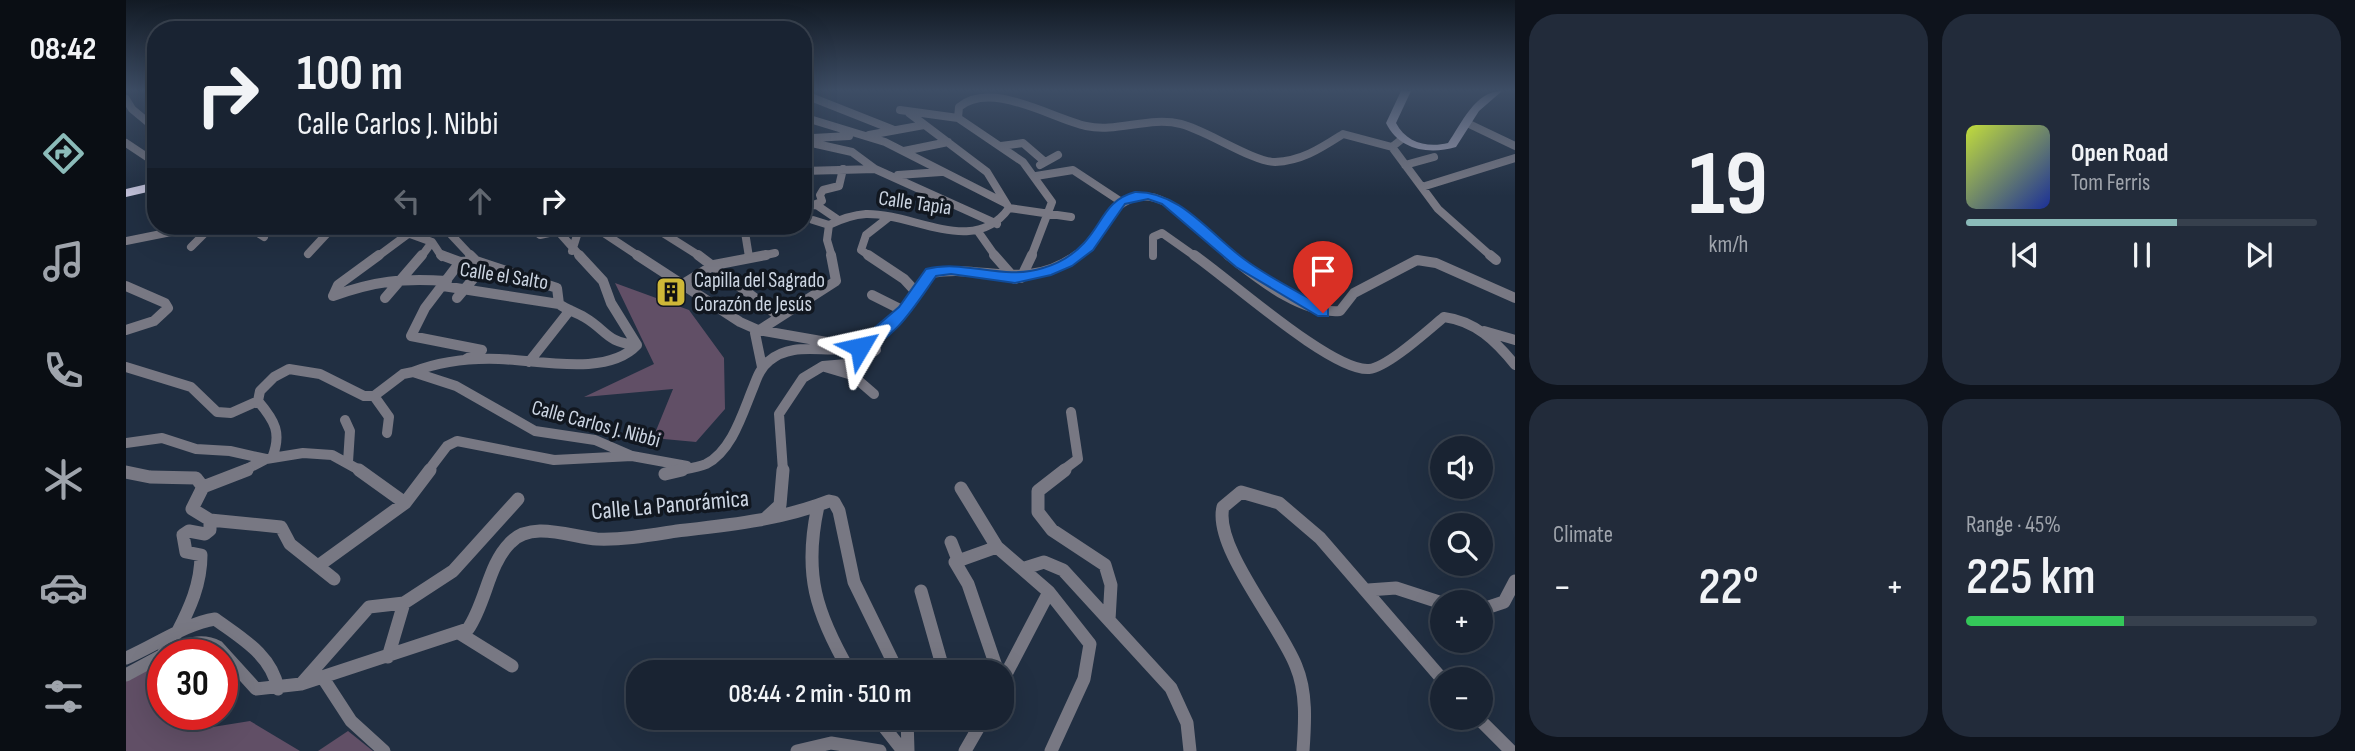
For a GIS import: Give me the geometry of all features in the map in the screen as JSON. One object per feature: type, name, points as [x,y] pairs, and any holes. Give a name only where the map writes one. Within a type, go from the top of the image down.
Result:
[{"type":"main road","points":[[1394,126],[1402,139],[1423,146],[1446,147],[1459,138],[1465,126]]},
{"type":"main road","points":[[126,193],[147,188]]},
{"type":"street","points":[[831,126],[904,151],[1007,206],[1071,217]]},
{"type":"street","points":[[884,126],[897,131]]},
{"type":"street","points":[[812,139],[861,136],[919,126]]},
{"type":"street","points":[[925,126],[987,172],[1007,206]]},
{"type":"street","points":[[970,126],[1001,146],[1034,173],[1052,202],[1051,212],[1018,278]]},
{"type":"street","points":[[1186,126],[1272,162],[1306,157],[1343,134],[1392,147],[1438,209],[1496,260]]},
{"type":"street","points":[[1475,126],[1500,136],[1515,146]]},
{"type":"street","points":[[1392,147],[1402,139]]},
{"type":"street","points":[[812,141],[852,152],[875,169],[997,224],[1007,206]]},
{"type":"street","points":[[904,151],[948,142]]},
{"type":"street","points":[[126,143],[147,157]]},
{"type":"street","points":[[1001,146],[1023,143],[1045,162]]},
{"type":"street","points":[[1034,173],[1045,162],[1058,155]]},
{"type":"street","points":[[1405,165],[1434,158]]},
{"type":"street","points":[[1422,187],[1515,158]]},
{"type":"street","points":[[1034,173],[1073,167],[1120,201],[1149,196],[1180,211],[1213,243],[1241,264],[1323,313],[1340,311],[1354,293],[1417,260],[1436,263],[1515,298]]},
{"type":"street","points":[[833,222],[814,205],[822,201],[820,195],[823,190],[839,186],[843,169]]},
{"type":"street","points":[[812,171],[875,169]]},
{"type":"street","points":[[895,176],[943,172]]},
{"type":"street","points":[[666,474],[706,464],[717,456],[733,434],[762,367],[772,358],[795,349],[839,351],[860,347],[873,340],[904,311],[931,273],[944,269],[1018,278],[1046,272],[1077,255],[1096,239],[1120,201]]},
{"type":"street","name":"Calle Tapia","points":[[833,222],[857,215],[977,230],[997,224]]},
{"type":"street","points":[[889,217],[866,235],[861,250],[904,279],[917,293]]},
{"type":"street","points":[[813,220],[833,222]]},
{"type":"street","points":[[762,367],[755,333],[836,282],[836,263],[825,240],[833,222]]},
{"type":"street","points":[[977,230],[990,250],[1018,278]]},
{"type":"street","points":[[1153,256],[1153,237],[1162,233],[1235,284],[1312,345],[1350,364],[1368,369],[1382,364],[1444,317],[1515,340]]},
{"type":"street","points":[[126,241],[147,235]]},
{"type":"street","points":[[191,247],[203,235]]},
{"type":"street","points":[[308,254],[320,247],[328,235]]},
{"type":"street","name":"Calle el Salto","points":[[407,235],[332,293],[338,297],[370,282],[405,278],[490,295],[559,304]]},
{"type":"street","points":[[411,235],[432,242],[442,257],[460,262],[480,263],[557,288],[559,304],[585,317],[616,342],[637,345]]},
{"type":"street","points":[[452,235],[480,263]]},
{"type":"street","points":[[561,235],[572,251],[603,281],[611,303],[637,345]]},
{"type":"street","points":[[572,251],[577,235]]},
{"type":"street","points":[[607,235],[740,322],[758,330],[860,347]]},
{"type":"street","points":[[666,235],[714,265],[780,317]]},
{"type":"street","points":[[745,235],[749,257]]},
{"type":"street","points":[[385,298],[405,278],[432,242]]},
{"type":"street","points":[[683,284],[714,265],[775,253]]},
{"type":"street","points":[[460,262],[425,308],[411,336],[464,344],[482,350],[464,361]]},
{"type":"street","points":[[457,298],[480,263]]},
{"type":"street","points":[[126,286],[165,303],[168,308],[154,321],[126,330]]},
{"type":"street","points":[[872,295],[904,311]]},
{"type":"street","points":[[529,362],[570,310]]},
{"type":"street","points":[[1477,329],[1503,349],[1515,365]]},
{"type":"street","points":[[823,366],[858,363],[876,349],[873,340]]},
{"type":"street","points":[[334,579],[290,544],[281,527],[210,520],[192,509],[203,488],[237,475],[269,458],[280,440],[279,429],[258,401],[260,391],[274,377],[289,369],[306,369],[363,396],[374,396],[403,374],[432,364],[464,361],[529,362],[575,367],[611,359],[633,351],[637,345]]},
{"type":"street","points":[[823,366],[830,371],[852,375],[874,394]]},
{"type":"street","name":"Calle La Panorámica","points":[[238,669],[256,689],[278,689],[323,678],[468,629],[479,618],[505,548],[518,536],[543,532],[598,539],[764,519],[780,505],[784,479],[779,414],[803,378],[823,366]]},
{"type":"street","points":[[126,368],[191,387],[217,412],[232,413],[258,401]]},
{"type":"street","name":"Calle Carlos J. Nibbi","points":[[413,372],[456,386],[526,428],[595,440],[632,456],[693,468]]},
{"type":"street","points":[[374,396],[389,417],[387,433]]},
{"type":"street","points":[[1071,412],[1078,459],[1038,491],[1038,512],[1052,530],[1105,565],[1110,575],[1112,593],[1109,620]]},
{"type":"street","points":[[345,420],[350,431],[348,462]]},
{"type":"street","points":[[126,443],[162,438],[196,449],[230,451],[269,458],[322,453],[348,462],[405,503]]},
{"type":"street","points":[[318,566],[376,521],[405,503],[447,446],[457,441],[554,460],[632,456]]},
{"type":"street","points":[[126,472],[150,477],[196,478],[203,488]]},
{"type":"street","points":[[961,488],[998,547],[1025,568],[1049,592],[1090,644],[1084,679],[1056,749]]},
{"type":"street","points":[[1303,751],[1306,720],[1296,666],[1253,590],[1224,530],[1222,512],[1227,500],[1241,492],[1279,503],[1320,538],[1368,590],[1387,617],[1431,667]]},
{"type":"street","points":[[301,684],[369,607],[404,603],[453,571],[519,499]]},
{"type":"street","points":[[764,519],[792,516],[834,502],[839,511],[854,582],[892,660]]},
{"type":"street","points":[[818,506],[809,539],[808,565],[814,599],[844,660]]},
{"type":"street","points":[[177,633],[198,589],[202,565],[201,555],[186,552],[183,535],[189,531],[208,533],[210,520]]},
{"type":"street","points":[[951,541],[994,660]]},
{"type":"street","points":[[956,561],[998,547]]},
{"type":"street","points":[[1025,568],[1036,560],[1042,560],[1063,570],[1171,688],[1188,723],[1190,751]]},
{"type":"street","points":[[1493,609],[1509,598],[1515,581]]},
{"type":"street","points":[[1368,590],[1382,585],[1430,599]]},
{"type":"street","points":[[921,591],[939,648],[939,660]]},
{"type":"street","points":[[1013,660],[1049,592]]},
{"type":"street","points":[[388,657],[404,603]]},
{"type":"street","points":[[126,657],[203,619],[222,622],[262,654],[276,678],[278,689]]},
{"type":"street","points":[[459,633],[512,666]]},
{"type":"street","name":"Calle La Panorámica","points":[[126,675],[147,663]]},
{"type":"street","points":[[323,678],[351,721],[384,751]]},
{"type":"street","points":[[886,730],[903,751]]},
{"type":"street","points":[[907,730],[908,751]]},
{"type":"street","points":[[965,751],[976,730]]},
{"type":"street","points":[[1490,730],[1511,751]]},
{"type":"street","points":[[797,751],[831,743],[880,751]]},
{"type":"shaded area","points":[[615,283],[689,310],[724,358],[725,409],[696,442],[653,438],[673,389],[584,397],[654,364]]},
{"type":"shaded area","points":[[147,668],[147,730],[238,730],[238,723],[250,721],[300,751],[126,751],[126,681]]},
{"type":"shaded area","points":[[348,731],[373,751],[318,751]]},
{"type":"place","name":"Capilla del Sagrado Corazón de Jesús","points":[[671,292]]},
{"type":"route","points":[[860,347],[873,340],[904,311],[931,273],[951,269],[1015,279],[1046,272],[1067,263],[1088,247],[1120,201],[1135,196],[1149,196],[1167,202],[1241,264],[1323,313]]}]
